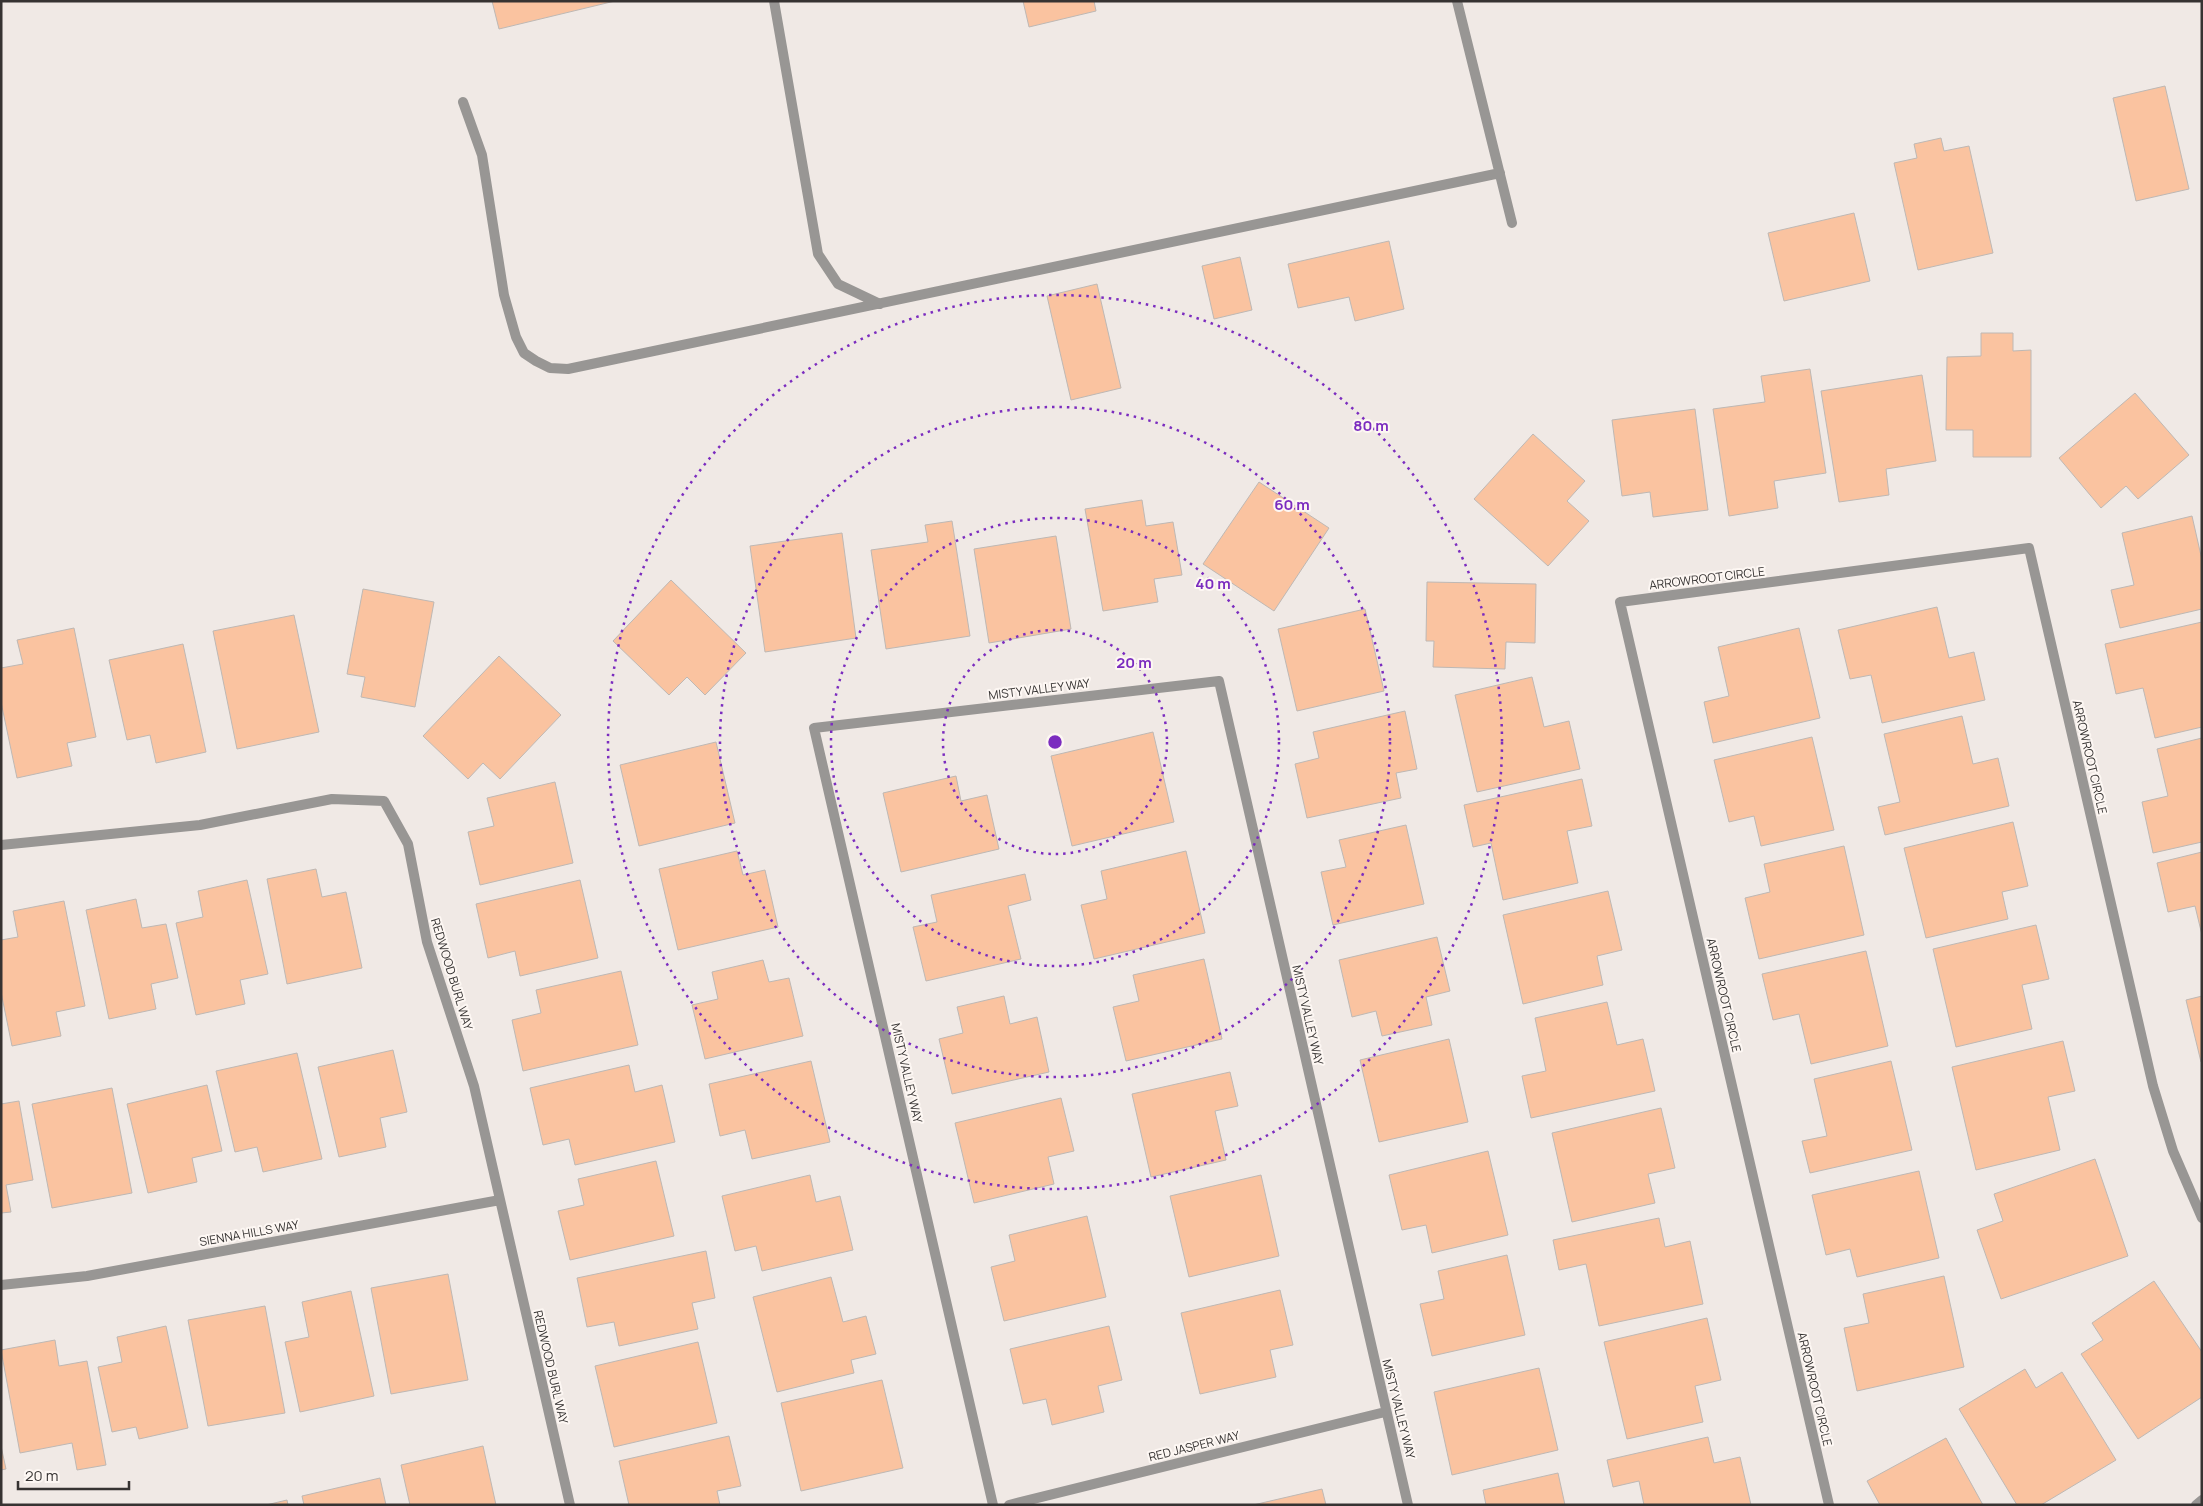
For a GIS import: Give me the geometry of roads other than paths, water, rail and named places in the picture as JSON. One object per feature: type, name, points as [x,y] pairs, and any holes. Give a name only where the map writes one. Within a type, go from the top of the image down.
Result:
[{"type":"street","points":[[774,1],[818,254],[838,284],[880,304]]},
{"type":"street","points":[[1457,1],[1512,223]]},
{"type":"street","points":[[463,102],[482,155],[509,316],[524,353],[550,368],[568,369],[1500,173]]},
{"type":"street","name":"ARROWROOT CIRCLE","points":[[1829,1505],[1620,602],[2029,548],[2153,1086],[2173,1151],[2202,1218]]},
{"type":"street","name":"MISTY VALLEY WAY","points":[[993,1505],[814,728],[1219,681],[1385,1412],[1406,1489],[1408,1505]]},
{"type":"street","name":"REDWOOD BURL WAY","points":[[1,845],[200,825],[332,800],[384,801],[408,844],[427,942],[474,1086],[570,1505]]},
{"type":"street","name":"SIENNA HILLS WAY","points":[[1,1285],[87,1276],[500,1200]]},
{"type":"street","name":"RED JASPER WAY","points":[[1010,1505],[1385,1412]]},
{"type":"street","points":[[2196,1505],[2202,1500]]}]
